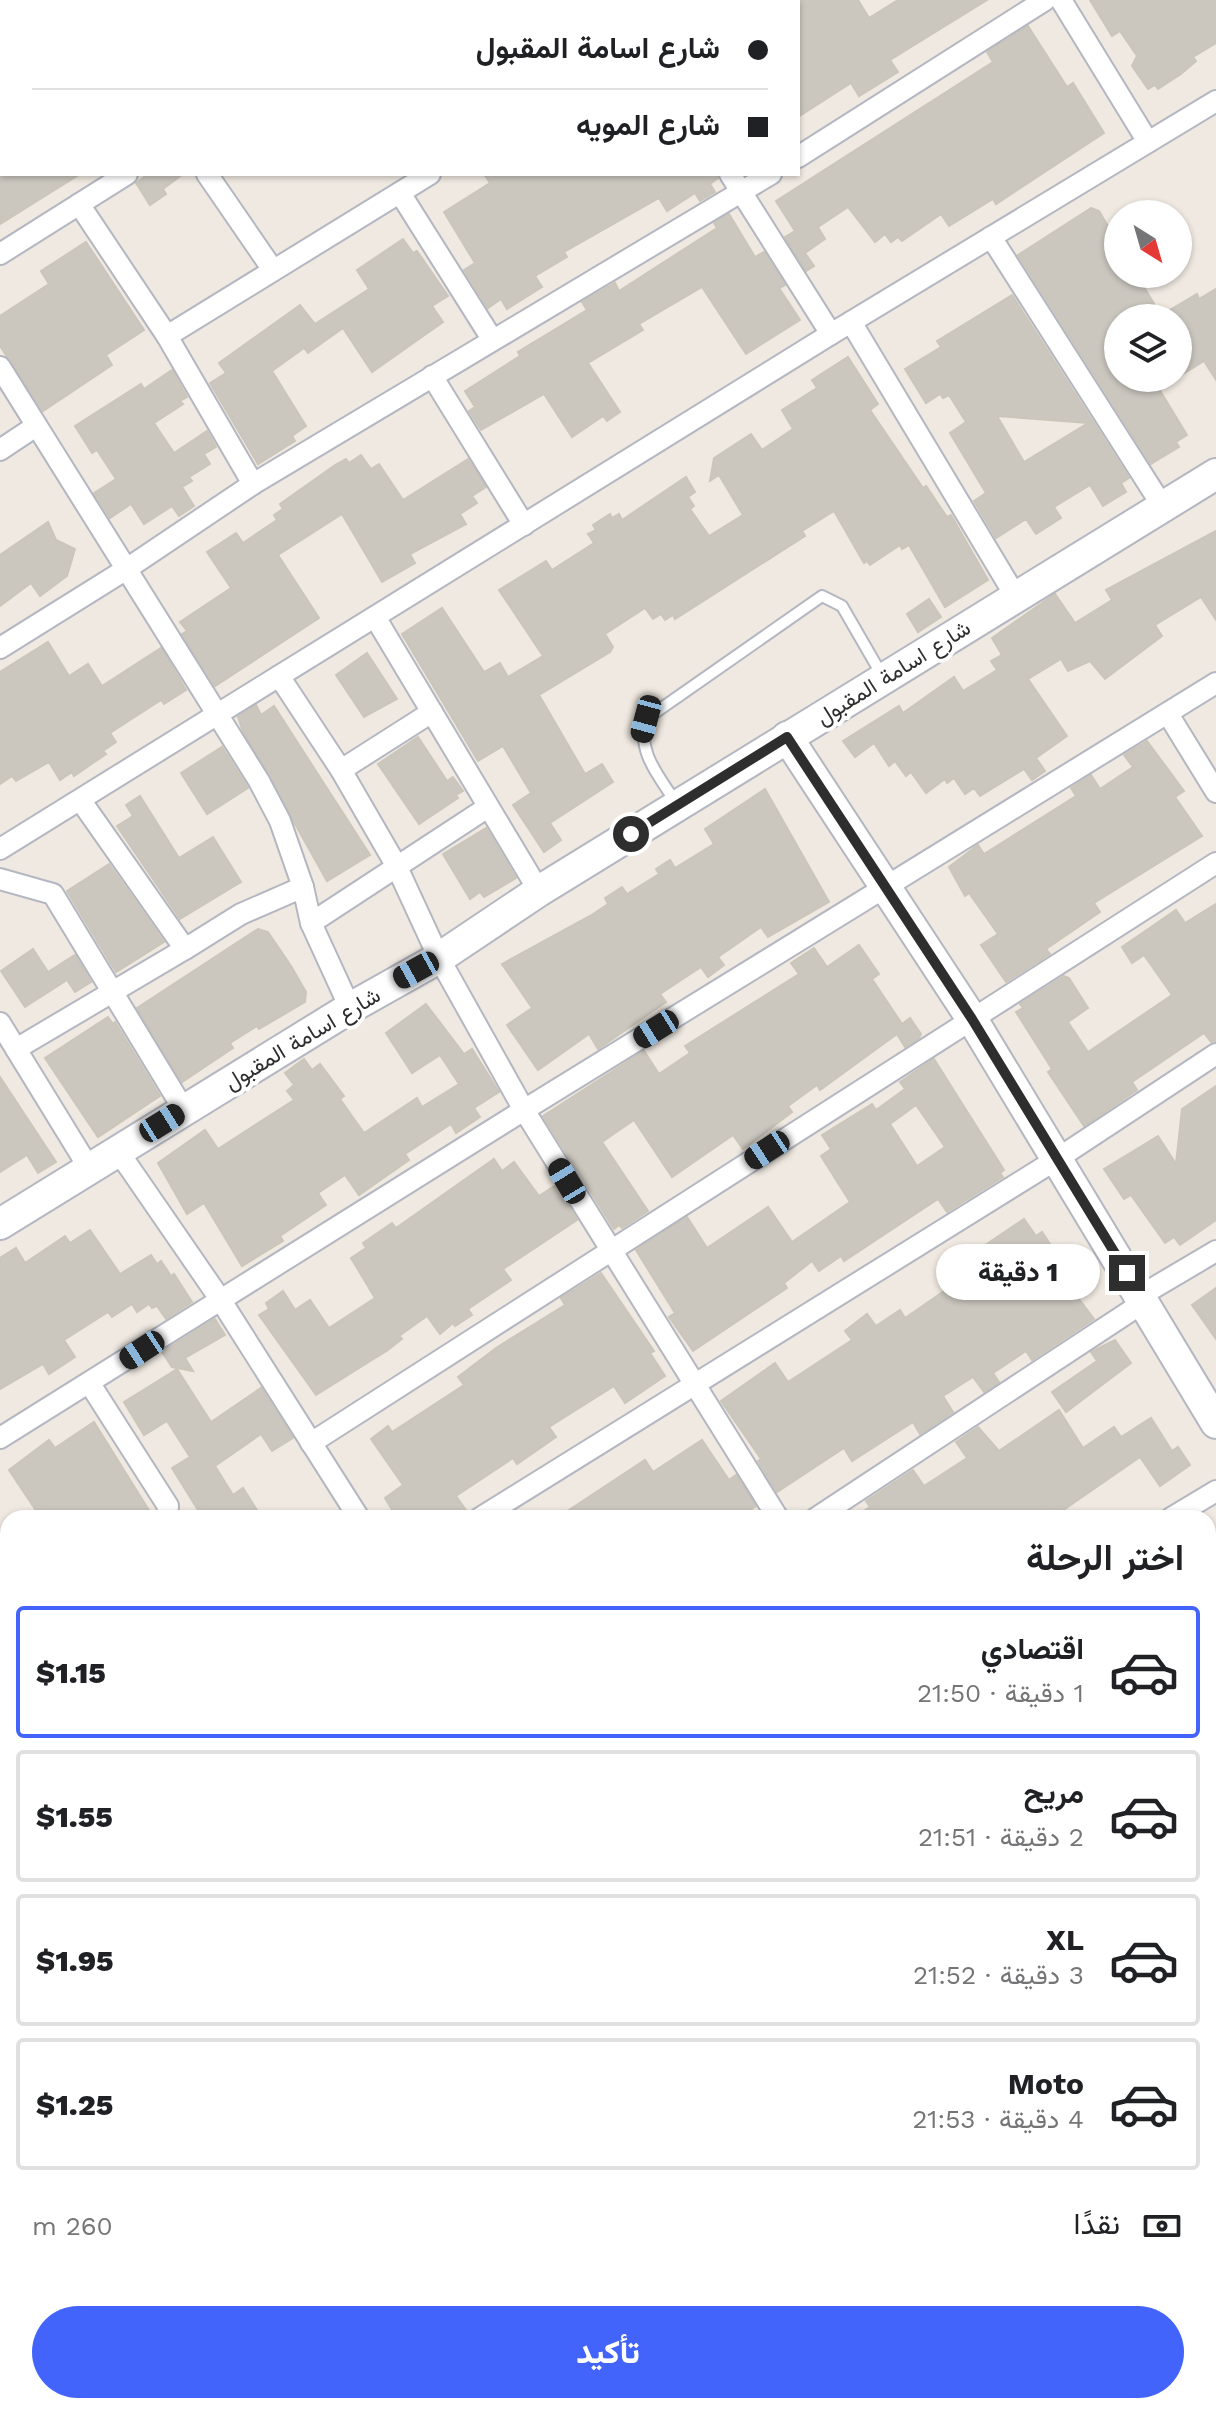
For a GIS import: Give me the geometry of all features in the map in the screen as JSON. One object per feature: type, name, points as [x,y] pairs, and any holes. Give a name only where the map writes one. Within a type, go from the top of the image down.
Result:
[{"type":"street","points":[[800,156],[1045,0]]},
{"type":"street","points":[[1061,0],[1148,142]]},
{"type":"street","points":[[0,849],[831,334],[1216,101]]},
{"type":"street","points":[[0,254],[124,176]]},
{"type":"street","points":[[208,176],[273,270]]},
{"type":"street","points":[[167,336],[427,176]]},
{"type":"street","points":[[731,176],[831,334]]},
{"type":"street","points":[[0,648],[125,570],[253,484],[768,176]]},
{"type":"street","points":[[400,193],[492,339]]},
{"type":"street","points":[[79,204],[167,336],[253,484]]},
{"type":"street","points":[[991,237],[1163,507]]},
{"type":"street","points":[[851,322],[1016,597]]},
{"type":"street","points":[[0,367],[280,821],[303,887],[311,923],[350,1008]]},
{"type":"street","points":[[432,376],[524,525]]},
{"type":"street","points":[[0,450],[36,426]]},
{"type":"street","name":"شارع اسامة المقبول","points":[[0,1224],[350,1008],[439,958],[539,891],[1216,474]]},
{"type":"street","points":[[375,617],[539,891]]},
{"type":"street","points":[[279,676],[341,770],[396,865],[439,958],[524,1110],[773,1510]]},
{"type":"street","points":[[0,1438],[1216,683]]},
{"type":"street","points":[[341,770],[432,712]]},
{"type":"street","points":[[1168,714],[1216,792]]},
{"type":"street","points":[[787,737],[972,1019],[1216,1423]]},
{"type":"street","points":[[81,801],[185,949]]},
{"type":"street","points":[[311,923],[488,807]]},
{"type":"street","points":[[311,1443],[1216,863]]},
{"type":"street","points":[[0,879],[53,894],[184,1110]]},
{"type":"street","points":[[16,1049],[241,914],[303,887]]},
{"type":"street","points":[[0,1023],[89,1168]]},
{"type":"street","points":[[493,1510],[1057,1159],[1216,1054]]},
{"type":"street","points":[[118,1151],[220,1299],[354,1510]]},
{"type":"street","points":[[828,1510],[1216,1251]]},
{"type":"street","points":[[90,1384],[168,1510]]},
{"type":"street","points":[[1184,1510],[1216,1491]]},
{"type":"lane","points":[[677,806],[646,753],[641,737],[646,719],[822,596],[842,606],[884,678]]},
{"type":"building","points":[[800,0],[858,0],[869,18],[898,0],[987,0],[890,60],[898,72],[859,96],[851,83],[800,116]]},
{"type":"building","points":[[1090,0],[1216,0],[1216,43],[1193,57],[1196,61],[1181,74],[1158,89],[1155,85],[1148,89],[1132,66],[1137,56],[1120,31],[1112,36]]},
{"type":"building","points":[[1028,26],[1067,87],[1073,83],[1104,133],[996,204],[993,199],[949,226],[941,214],[902,241],[898,237],[891,242],[885,234],[875,242],[848,207],[818,227],[825,239],[805,253],[814,266],[806,271],[785,237],[795,231],[776,201],[993,62],[987,52]]},
{"type":"building","points":[[0,176],[77,176],[0,224]]},
{"type":"building","points":[[145,176],[180,176],[163,189],[166,194],[150,205],[136,183]]},
{"type":"building","points":[[485,176],[718,178],[710,184],[715,192],[700,201],[695,193],[667,211],[659,198],[564,252],[567,257],[535,276],[542,287],[507,309],[501,299],[488,308],[464,270],[475,263],[444,212],[490,183]]},
{"type":"building","points":[[1091,208],[1099,211],[1104,219],[1104,288],[1144,288],[1154,304],[1104,304],[1104,390],[1018,255]]},
{"type":"building","points":[[729,214],[755,257],[764,252],[785,285],[779,288],[800,320],[746,354],[702,287],[639,324],[643,330],[588,363],[620,412],[607,421],[603,416],[572,437],[544,394],[481,430],[469,411],[475,407],[465,391],[520,356],[518,352],[587,310],[582,302],[615,283],[619,291],[717,228],[714,223]]},
{"type":"building","points":[[403,239],[413,253],[417,251],[448,296],[432,306],[443,322],[372,372],[343,328],[308,353],[304,348],[272,371],[306,426],[292,436],[295,441],[258,464],[210,383],[226,373],[219,363],[300,305],[315,324],[369,289],[357,270]]},
{"type":"building","points":[[86,242],[144,330],[106,355],[112,365],[43,411],[0,346],[0,316],[49,284],[41,271]]},
{"type":"building","points":[[1216,289],[1216,380],[1204,361],[1192,368],[1192,304],[1180,304],[1197,294],[1199,299]]},
{"type":"building","points":[[1012,295],[1129,478],[1121,483],[1126,492],[1103,506],[1090,485],[1054,507],[1061,518],[1036,534],[1026,519],[996,538],[974,501],[986,493],[950,433],[966,422],[949,395],[943,398],[940,394],[926,403],[905,369],[941,347],[937,341]],"holes":[[[997,416],[1088,423],[1024,462]]]},
{"type":"building","points":[[848,357],[878,404],[870,410],[923,488],[926,486],[947,517],[951,515],[988,580],[945,607],[909,545],[902,549],[900,545],[870,565],[867,561],[864,563],[834,511],[802,531],[805,536],[675,619],[673,615],[665,620],[661,614],[653,619],[645,608],[605,634],[613,647],[610,652],[539,695],[585,774],[602,764],[613,782],[550,823],[561,840],[544,852],[513,805],[531,793],[503,746],[478,761],[402,634],[442,608],[484,672],[500,663],[508,677],[543,656],[499,590],[546,561],[552,570],[594,543],[588,534],[596,530],[593,525],[610,514],[612,518],[619,514],[622,520],[686,477],[695,492],[688,497],[694,506],[690,509],[709,536],[743,515],[719,475],[710,481],[714,458],[751,434],[762,450],[793,429],[782,410],[817,388],[812,380]]},
{"type":"building","points":[[172,370],[187,397],[180,401],[183,404],[154,423],[174,453],[207,431],[216,447],[204,454],[210,464],[189,477],[192,481],[182,487],[194,506],[179,516],[172,506],[144,524],[131,504],[110,518],[94,493],[116,479],[97,450],[92,453],[75,426],[141,384],[144,389]]},
{"type":"building","points":[[1105,392],[1161,392],[1187,435],[1176,442],[1179,447],[1151,464]]},
{"type":"building","points":[[361,455],[371,469],[379,464],[403,500],[468,459],[486,487],[472,496],[477,503],[460,514],[466,524],[410,554],[415,563],[382,582],[342,514],[278,555],[319,618],[215,686],[182,634],[187,631],[180,622],[231,588],[207,552],[236,533],[243,543],[277,520],[274,515],[283,509],[280,504],[335,465],[346,459],[349,463]]},
{"type":"building","points":[[48,522],[56,540],[75,549],[67,576],[40,596],[31,583],[0,606],[0,555]]},
{"type":"building","points":[[1216,531],[1216,620],[1201,597],[1155,625],[1162,636],[1105,679],[1090,661],[1068,671],[1061,659],[1028,679],[1067,736],[1036,758],[1045,771],[1032,780],[1024,769],[980,796],[974,788],[965,794],[954,778],[947,783],[945,779],[926,793],[911,772],[906,776],[895,761],[889,766],[874,743],[855,757],[843,741],[899,706],[903,713],[954,677],[963,691],[997,670],[991,661],[1002,655],[992,638],[1055,594],[1075,623],[1112,600],[1106,590]]},
{"type":"building","points":[[929,599],[941,617],[918,632],[907,614]]},
{"type":"building","points":[[48,642],[69,676],[88,664],[102,686],[161,648],[186,690],[164,704],[161,700],[110,733],[116,742],[103,751],[106,754],[74,776],[72,772],[60,780],[49,762],[16,781],[12,776],[0,784],[0,672]]},
{"type":"building","points":[[367,653],[397,699],[364,717],[336,675]]},
{"type":"building","points":[[256,705],[261,715],[274,706],[370,855],[327,881],[242,729],[238,717]]},
{"type":"building","points":[[418,737],[447,781],[453,777],[463,791],[456,795],[458,798],[419,824],[378,764]]},
{"type":"building","points":[[1147,741],[1184,791],[1175,797],[1202,836],[1094,903],[1100,912],[1046,949],[1050,954],[1006,982],[981,945],[998,934],[969,893],[965,896],[949,867],[978,845],[984,854],[1076,796],[1071,788],[1091,775],[1100,789],[1133,767],[1124,755]]},
{"type":"building","points":[[222,747],[248,788],[207,814],[181,773]]},
{"type":"building","points":[[765,789],[829,902],[768,937],[761,927],[718,957],[724,965],[708,977],[701,967],[660,994],[666,1002],[598,1049],[589,1034],[538,1070],[507,1025],[532,1008],[502,964],[590,916],[608,904],[605,898],[622,887],[627,894],[659,874],[656,869],[670,860],[675,868],[714,844],[705,829]]},
{"type":"building","points":[[140,796],[179,858],[213,837],[241,882],[180,919],[117,826],[133,816],[126,805]]},
{"type":"building","points":[[486,828],[516,878],[484,897],[480,892],[470,899],[443,854]]},
{"type":"building","points":[[109,864],[164,942],[116,972],[67,891]]},
{"type":"building","points":[[1216,904],[1216,1041],[1211,1042],[1204,1033],[1132,1082],[1137,1090],[1084,1126],[1048,1072],[1052,1069],[1016,1012],[1023,1008],[1020,1004],[1064,976],[1069,978],[1088,1008],[1068,1022],[1088,1052],[1172,995],[1144,955],[1132,963],[1122,947],[1176,910],[1185,923]]},
{"type":"building","points":[[258,929],[268,932],[291,966],[306,992],[305,1002],[230,1043],[233,1048],[182,1082],[137,1008]]},
{"type":"building","points":[[859,945],[879,974],[872,979],[902,1024],[910,1018],[921,1034],[919,1038],[905,1047],[897,1034],[820,1090],[817,1085],[788,1106],[792,1112],[743,1149],[733,1135],[672,1177],[634,1120],[602,1142],[648,1211],[622,1228],[619,1225],[614,1229],[543,1116],[644,1051],[659,1074],[690,1053],[685,1046],[799,974],[791,963],[814,948],[827,967]]},
{"type":"building","points":[[33,949],[48,972],[75,955],[91,982],[75,992],[67,980],[25,1007],[1,971]]},
{"type":"building","points":[[426,1004],[464,1054],[472,1049],[499,1092],[474,1108],[480,1117],[456,1133],[451,1124],[405,1154],[409,1160],[359,1195],[345,1175],[318,1193],[326,1205],[280,1236],[283,1241],[242,1266],[204,1203],[187,1214],[158,1163],[205,1130],[218,1149],[294,1100],[287,1091],[294,1085],[285,1073],[304,1059],[312,1070],[320,1064],[344,1096],[340,1099],[364,1133],[417,1098],[422,1107],[459,1084],[440,1055],[412,1073],[386,1033]]},
{"type":"building","points":[[108,1017],[113,1024],[115,1022],[160,1096],[98,1137],[45,1058]]},
{"type":"building","points":[[934,1059],[1004,1170],[1000,1173],[1003,1177],[947,1212],[938,1199],[844,1261],[841,1256],[819,1271],[812,1261],[784,1283],[787,1288],[693,1351],[669,1317],[675,1313],[636,1250],[687,1217],[707,1248],[768,1207],[792,1242],[850,1202],[821,1156],[831,1149],[822,1135],[872,1104],[876,1110],[905,1089],[900,1082]],"holes":[[[916,1105],[945,1147],[917,1166],[890,1124]]]},
{"type":"building","points":[[0,1077],[56,1162],[38,1173],[27,1155],[0,1172]]},
{"type":"building","points":[[1216,1086],[1216,1220],[1180,1245],[1174,1237],[1165,1243],[1131,1195],[1124,1199],[1104,1169],[1158,1136],[1176,1164],[1182,1109]]},
{"type":"building","points":[[494,1159],[502,1171],[514,1162],[539,1196],[556,1185],[577,1220],[503,1269],[511,1280],[468,1309],[472,1315],[455,1326],[453,1323],[440,1334],[427,1316],[399,1336],[402,1339],[388,1350],[316,1395],[259,1315],[269,1309],[266,1303],[283,1291],[295,1310],[310,1300],[329,1328],[375,1298],[351,1258],[366,1248],[363,1243],[392,1223],[396,1228]]},
{"type":"building","points":[[1024,1219],[1036,1236],[1042,1232],[1062,1262],[1055,1267],[1094,1319],[1032,1360],[1026,1351],[993,1373],[999,1382],[984,1392],[973,1377],[943,1396],[953,1412],[920,1434],[913,1422],[852,1461],[844,1448],[777,1492],[758,1461],[761,1459],[721,1401],[775,1363],[788,1382],[852,1340],[845,1331],[867,1314],[876,1326],[900,1310],[905,1318],[947,1289],[938,1277]]},
{"type":"building","points":[[90,1230],[120,1274],[151,1255],[157,1264],[161,1261],[171,1276],[174,1274],[192,1302],[166,1319],[157,1306],[152,1308],[149,1304],[137,1312],[132,1304],[112,1317],[108,1312],[64,1340],[75,1357],[49,1374],[43,1364],[0,1389],[0,1258],[16,1248],[25,1263],[65,1236],[70,1243]]},
{"type":"building","points":[[601,1273],[654,1351],[650,1353],[665,1376],[625,1403],[614,1386],[549,1427],[556,1437],[517,1464],[513,1458],[456,1496],[466,1510],[392,1510],[385,1498],[403,1485],[371,1439],[388,1426],[392,1432],[464,1385],[458,1377],[496,1348],[565,1305],[561,1298]]},
{"type":"building","points":[[1216,1288],[1216,1339],[1192,1305]]},
{"type":"building","points":[[215,1319],[225,1335],[185,1358],[193,1371],[172,1367],[162,1352]]},
{"type":"building","points":[[1115,1340],[1131,1363],[1066,1412],[1052,1392],[1097,1361],[1091,1352]]},
{"type":"building","points":[[177,1369],[211,1422],[261,1388],[293,1438],[272,1451],[261,1434],[215,1466],[233,1495],[243,1488],[257,1510],[198,1510],[172,1468],[190,1457],[167,1421],[144,1435],[124,1402]]},
{"type":"building","points":[[1059,1410],[1083,1448],[1114,1427],[1121,1437],[1151,1418],[1172,1451],[1178,1447],[1190,1465],[1160,1486],[1140,1457],[1063,1510],[865,1510],[870,1507],[866,1501],[913,1470],[924,1486],[967,1458],[956,1442],[978,1427],[999,1451]]},
{"type":"building","points":[[94,1422],[149,1510],[36,1510],[9,1470],[49,1440],[55,1448]]},
{"type":"building","points":[[702,1440],[729,1480],[736,1475],[756,1506],[750,1510],[569,1510],[645,1460],[653,1472]]},
{"type":"route","points":[[631,834],[787,737],[972,1019],[1127,1273]]}]
